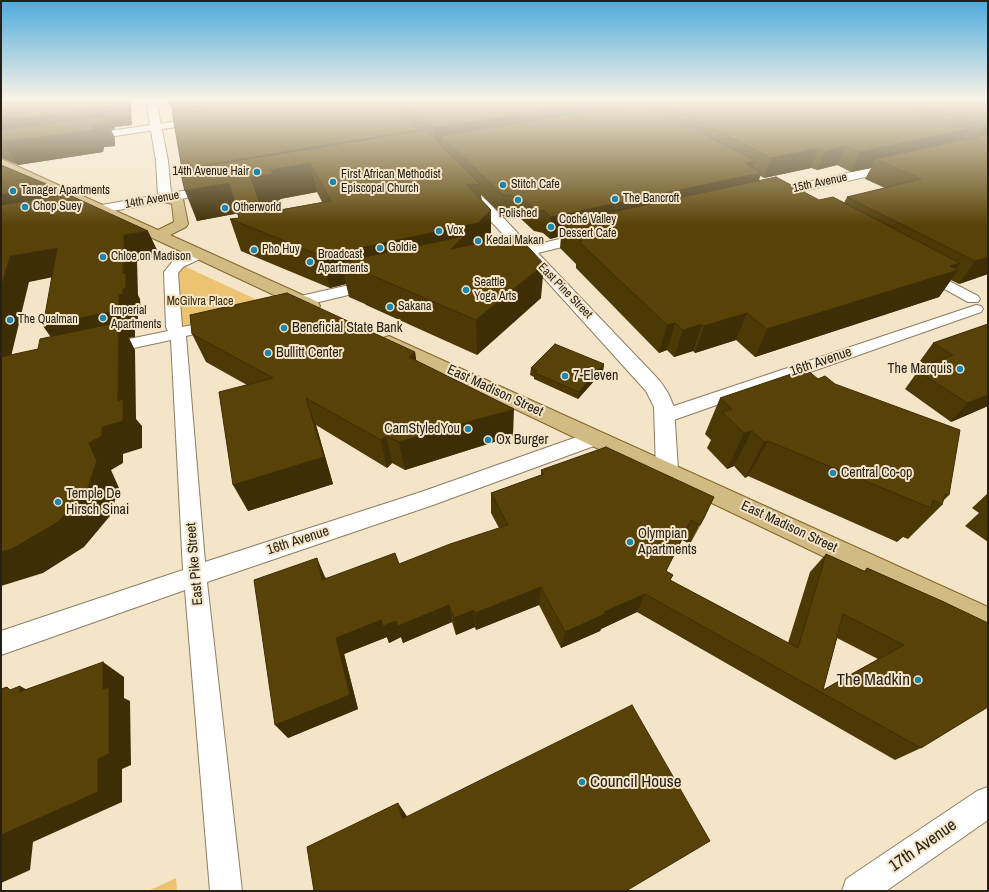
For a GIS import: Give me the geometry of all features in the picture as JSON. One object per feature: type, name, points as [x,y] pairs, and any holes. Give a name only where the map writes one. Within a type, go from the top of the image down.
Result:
[{"type":"main road","points":[[158,142],[162,161],[165,198],[178,202],[181,221],[177,227],[159,235]]},
{"type":"main road","points":[[1,163],[331,315]]},
{"type":"main road","name":"15th Avenue","points":[[751,198],[772,189],[911,163]]},
{"type":"main road","name":"East Pine Street","points":[[461,182],[653,386],[661,398],[665,416],[667,470]]},
{"type":"main road","name":"14th Avenue","points":[[63,216],[229,187]]},
{"type":"main road","points":[[490,259],[600,233]]},
{"type":"main road","points":[[302,301],[390,282]]},
{"type":"main road","name":"East Madison Street","points":[[374,335],[667,470],[988,621]]},
{"type":"street","points":[[772,189],[793,200]]},
{"type":"street","name":"East Pike Street","points":[[198,254],[178,264],[171,272],[174,327],[178,334],[195,576],[226,891]]},
{"type":"street","points":[[916,268],[981,305]]},
{"type":"street","name":"16th Avenue","points":[[665,416],[981,305]]},
{"type":"street","points":[[91,352],[232,322]]},
{"type":"street","name":"16th Avenue","points":[[1,643],[195,576],[426,499],[595,438]]},
{"type":"street","name":"17th Avenue","points":[[858,891],[988,802]]},
{"type":"green space","name":"McGilvra Place","points":[[171,260],[281,311],[178,334]]},
{"type":"green space","points":[[176,878],[177,891],[148,891]]},
{"type":"building","points":[[177,142],[348,142],[182,169]]},
{"type":"building","points":[[354,142],[438,142],[481,185],[466,184],[491,210],[478,223],[322,256],[230,219],[239,218],[229,183],[185,191],[180,170]],"holes":[[[310,163],[331,201],[263,213],[251,178],[273,174],[271,170]]]},
{"type":"building","points":[[447,142],[719,142],[756,161],[745,163],[761,173],[551,217],[545,211],[535,210],[521,197],[503,195]]},
{"type":"building","points":[[739,142],[909,142],[860,152],[846,146],[825,151],[819,148],[771,158]]},
{"type":"building","points":[[955,142],[988,142],[988,257],[975,261],[847,197],[921,179],[875,159]]},
{"type":"building","points":[[1,165],[51,186],[1,194]]},
{"type":"building","points":[[776,177],[819,200],[833,197],[960,263],[950,266],[958,270],[767,329],[747,313],[704,326],[702,324],[683,330],[675,323],[667,325],[579,242],[582,241],[562,223]]},
{"type":"building","points":[[67,194],[148,231],[124,235],[123,273],[126,273],[126,288],[123,289],[123,294],[119,295],[119,310],[43,326],[57,248],[10,256],[1,287],[1,205]]},
{"type":"building","points":[[517,235],[544,264],[476,320],[341,262],[464,236],[451,249]]},
{"type":"building","points":[[287,293],[415,352],[409,357],[514,409],[399,442],[386,436],[381,440],[306,398],[324,457],[233,485],[219,392],[273,378],[192,334],[190,315]]},
{"type":"building","points":[[119,322],[118,401],[123,399],[123,421],[102,427],[102,436],[89,443],[97,461],[87,490],[58,522],[12,549],[1,552],[1,357],[38,349],[40,339]]},
{"type":"building","points":[[988,324],[988,395],[967,403],[918,371],[932,366],[929,364],[953,355],[933,343]]},
{"type":"building","name":"7-Eleven","points":[[555,344],[604,364],[579,392],[535,373],[537,371],[531,368]]},
{"type":"building","points":[[806,369],[818,379],[825,376],[835,384],[960,430],[949,495],[945,494],[942,505],[933,500],[931,508],[768,441],[764,442],[752,431],[744,433],[722,412],[732,409],[720,398]]},
{"type":"building","points":[[606,447],[714,497],[700,525],[691,520],[666,571],[673,575],[670,580],[798,648],[826,554],[866,572],[867,568],[988,623],[988,707],[921,748],[645,594],[604,612],[605,614],[565,632],[541,587],[475,613],[474,610],[454,618],[449,605],[398,626],[396,621],[383,626],[381,620],[336,638],[350,695],[275,725],[254,580],[317,558],[322,580],[395,553],[399,564],[450,544],[508,525],[491,493],[544,474],[541,470]],"holes":[[[843,614],[904,645],[823,690]]]},
{"type":"building","points":[[103,662],[103,689],[109,687],[109,754],[98,759],[98,792],[1,835],[1,689],[7,687],[10,690],[20,686],[19,692]]},
{"type":"building","name":"Council House","points":[[632,705],[710,841],[626,891],[314,891],[307,847],[398,803],[402,819]]},
{"type":"place","name":"14th Avenue Hair","points":[[257,172]]},
{"type":"place","name":"First African Methodist Episcopal Church","points":[[333,182]]},
{"type":"place","name":"Stitch Cafe","points":[[503,185]]},
{"type":"place","name":"Tanager Apartments","points":[[13,191]]},
{"type":"place","name":"The Bancroft","points":[[615,199]]},
{"type":"place","name":"Polished","points":[[518,200]]},
{"type":"place","name":"Chop Suey","points":[[25,207]]},
{"type":"place","name":"Otherworld","points":[[225,208]]},
{"type":"place","name":"Coché Valley Dessert Cafe","points":[[551,227]]},
{"type":"place","name":"Vox","points":[[439,231]]},
{"type":"place","name":"Kedai Makan","points":[[478,241]]},
{"type":"place","name":"Goldie","points":[[380,248]]},
{"type":"place","name":"Pho Huy","points":[[254,250]]},
{"type":"place","name":"Chloe on Madison","points":[[103,257]]},
{"type":"place","name":"Broadcast Apartments","points":[[310,262]]},
{"type":"place","name":"Seattle Yoga Arts","points":[[466,290]]},
{"type":"place","name":"Sakana","points":[[390,307]]},
{"type":"place","name":"Imperial Apartments","points":[[103,318]]},
{"type":"place","name":"The Qualman","points":[[10,320]]},
{"type":"place","name":"Beneficial State Bank","points":[[284,328]]},
{"type":"place","name":"Bullitt Center","points":[[268,353]]},
{"type":"place","name":"The Marquis","points":[[960,369]]},
{"type":"place","name":"7-Eleven","points":[[565,376]]},
{"type":"place","name":"CamStyledYou","points":[[468,429]]},
{"type":"place","name":"Ox Burger","points":[[488,440]]},
{"type":"place","name":"Central Co-op","points":[[833,473]]},
{"type":"place","name":"Temple De Hirsch Sinai","points":[[58,502]]},
{"type":"place","name":"Olympian Apartments","points":[[630,542]]},
{"type":"place","name":"The Madkin","points":[[918,680]]},
{"type":"place","name":"Council House","points":[[582,782]]}]
